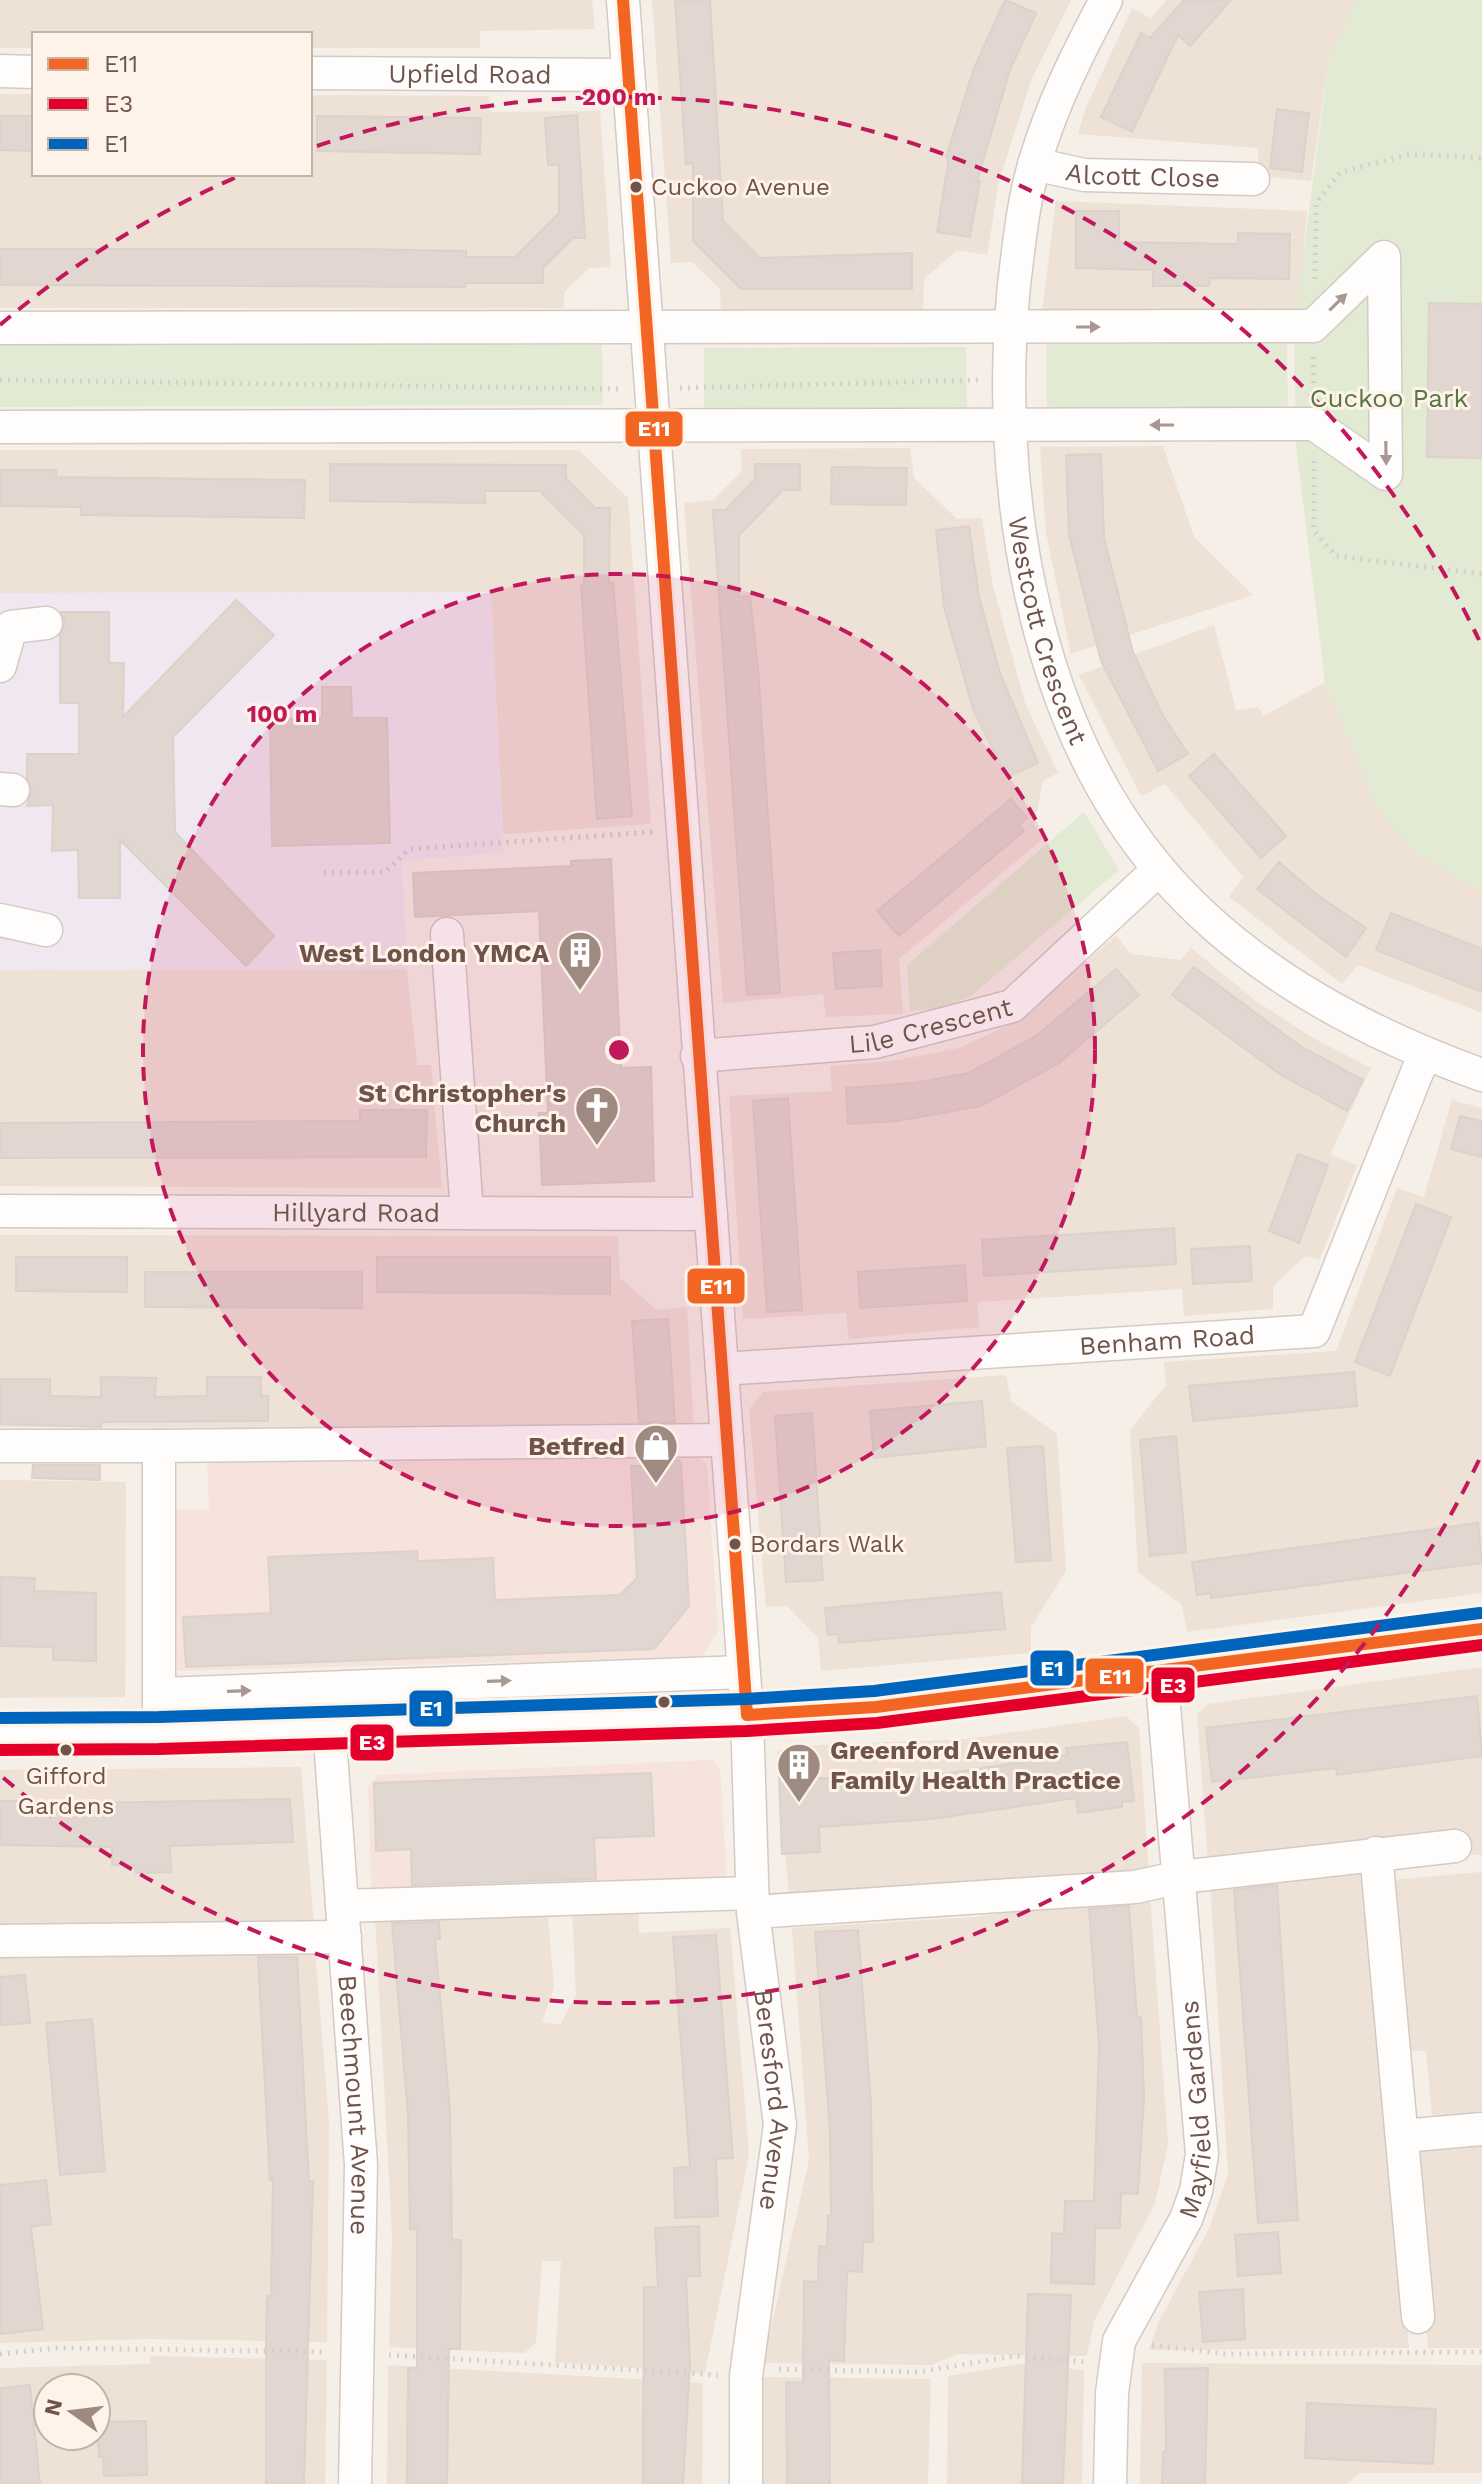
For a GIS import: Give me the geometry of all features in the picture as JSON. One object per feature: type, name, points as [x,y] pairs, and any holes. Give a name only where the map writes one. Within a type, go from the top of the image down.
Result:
[{"type":"street","name":"Beresford Avenue","points":[[623,0],[747,1715],[753,1903],[780,2125],[746,2376],[746,2484]]},
{"type":"street","name":"Westcott Crescent","points":[[1106,0],[1063,80],[1034,164],[1018,247],[1010,328],[1008,425],[1021,557],[1055,679],[1097,779],[1159,869],[1224,933],[1304,992],[1368,1031],[1482,1075]]},
{"type":"street","points":[[0,71],[32,72]]},
{"type":"street","name":"Upfield Road","points":[[312,73],[628,75]]},
{"type":"street","name":"Alcott Close","points":[[1034,164],[1084,175],[1253,179]]},
{"type":"street","points":[[0,328],[647,330],[1313,326],[1384,257],[1386,474],[1314,424],[0,427]]},
{"type":"street","points":[[0,666],[11,627],[46,623]]},
{"type":"street","name":"Lile Crescent","points":[[697,1056],[875,1042],[1012,1006],[1159,869]]},
{"type":"street","points":[[0,920],[46,930]]},
{"type":"street","points":[[447,934],[467,1213]]},
{"type":"street","name":"Benham Road","points":[[722,1369],[1314,1331],[1424,1055]]},
{"type":"street","name":"Hillyard Road","points":[[0,1211],[711,1214]]},
{"type":"street","points":[[0,1446],[727,1440]]},
{"type":"street","points":[[159,1446],[159,1733]]},
{"type":"street","points":[[0,1734],[159,1733],[747,1715],[876,1707],[1482,1629]]},
{"type":"street","name":"Mayfield Gardens","points":[[1110,2484],[1112,2393],[1119,2341],[1186,2219],[1196,2191],[1202,2154],[1181,1877],[1161,1671]]},
{"type":"street","points":[[161,1694],[743,1672]]},
{"type":"street","name":"Beechmount Avenue","points":[[329,1726],[361,2165],[355,2484]]},
{"type":"street","points":[[0,1941],[753,1903],[1039,1896],[1152,1885],[1181,1877],[1455,1846]]},
{"type":"street","points":[[1376,1853],[1418,2317]]},
{"type":"street","points":[[1414,2135],[1482,2129]]},
{"type":"path","points":[[0,380],[626,390]]},
{"type":"path","points":[[674,389],[987,380]]},
{"type":"path","points":[[324,873],[385,872],[409,849],[682,831]]},
{"type":"path","points":[[1119,2341],[1226,2354],[1482,2352]]},
{"type":"path","points":[[0,2354],[56,2348],[357,2353]]},
{"type":"shaded area","points":[[0,0],[592,0],[595,29],[480,31],[480,48],[312,48],[312,32],[32,32],[32,48],[0,48]]},
{"type":"shaded area","points":[[652,0],[1071,0],[1032,78],[999,181],[987,255],[957,250],[924,279],[923,312],[721,314],[720,289],[692,262],[671,263]]},
{"type":"shaded area","points":[[1167,0],[1357,0],[1329,58],[1311,181],[1258,176],[1258,148],[1078,134],[1085,110],[1132,8],[1150,18]]},
{"type":"shaded area","points":[[0,94],[32,94],[32,176],[312,176],[312,95],[489,96],[490,112],[600,111],[611,267],[589,268],[564,292],[564,308],[0,308]]},
{"type":"shaded area","points":[[1056,201],[1307,211],[1298,315],[1042,312]]},
{"type":"shaded area","points":[[1163,446],[1194,537],[1253,595],[1071,654],[1046,533],[1040,447]]},
{"type":"shaded area","points":[[910,448],[914,478],[957,519],[982,518],[993,586],[1025,703],[1058,773],[1043,781],[1034,824],[1044,838],[899,959],[903,1014],[826,1017],[823,994],[723,1003],[684,503],[713,500],[742,471],[741,449]]},
{"type":"shaded area","points":[[0,450],[579,450],[628,498],[651,824],[503,834],[491,592],[0,593]]},
{"type":"shaded area","points":[[491,592],[503,852],[402,861],[407,969],[0,970],[0,593]]},
{"type":"shaded area","points":[[1214,625],[1236,710],[1258,707],[1264,716],[1325,682],[1377,808],[1419,855],[1482,892],[1482,1013],[1358,965],[1342,984],[1229,897],[1243,877],[1165,784],[1141,796],[1079,675]]},
{"type":"shaded area","points":[[1116,936],[1131,954],[1181,960],[1191,948],[1256,1001],[1313,1038],[1371,1068],[1330,1154],[1357,1165],[1320,1259],[1305,1256],[1273,1286],[1273,1309],[1184,1316],[1182,1289],[977,1302],[979,1327],[849,1339],[846,1313],[743,1319],[729,1096],[832,1091],[830,1066],[893,1061],[959,1048],[1013,1023]]},
{"type":"shaded area","points":[[407,969],[417,1065],[431,1065],[442,1188],[0,1186],[0,970]]},
{"type":"shaded area","points":[[1452,1100],[1482,1108],[1482,1593],[1187,1632],[1182,1605],[1138,1572],[1130,1430],[1166,1385],[1164,1362],[1336,1351],[1397,1188],[1424,1197]]},
{"type":"shaded area","points":[[0,1235],[618,1236],[620,1278],[657,1310],[687,1307],[694,1430],[0,1427]]},
{"type":"shaded area","points":[[1006,1375],[1011,1401],[1057,1434],[1066,1571],[1031,1627],[1031,1653],[821,1671],[818,1638],[787,1606],[766,1607],[749,1409],[763,1392]]},
{"type":"shaded area","points":[[694,1452],[707,1465],[718,1631],[702,1657],[177,1671],[175,1509],[209,1510],[207,1455]]},
{"type":"shaded area","points":[[0,1480],[126,1482],[125,1697],[0,1698]]},
{"type":"shaded area","points":[[1482,1667],[1482,1855],[1471,1855],[1468,1840],[1208,1861],[1197,1714],[1208,1704]]},
{"type":"shaded area","points":[[1126,1716],[1139,1728],[1149,1874],[790,1908],[777,1752],[789,1746],[967,1739]]},
{"type":"shaded area","points":[[712,1760],[720,1770],[727,1883],[372,1902],[368,1787],[378,1775]]},
{"type":"shaded area","points":[[301,1767],[314,1927],[0,1932],[0,1770]]},
{"type":"shaded area","points":[[1353,1864],[1367,1873],[1409,2348],[1149,2350],[1159,2321],[1209,2229],[1228,2174],[1210,1881]]},
{"type":"shaded area","points":[[1482,1872],[1482,2122],[1433,2125],[1426,2051],[1405,2051],[1391,1880]]},
{"type":"shaded area","points":[[1150,1893],[1168,2144],[1155,2203],[1094,2321],[1087,2356],[959,2354],[931,2365],[763,2363],[809,2160],[792,1928],[976,1917]]},
{"type":"shaded area","points":[[638,1903],[639,1933],[730,1928],[749,2155],[705,2373],[555,2362],[561,2261],[542,2261],[536,2343],[524,2353],[389,2347],[392,2235],[375,1916],[547,1907],[554,1987],[542,2022],[560,2025],[576,1995],[572,1906]]},
{"type":"shaded area","points":[[315,1948],[329,2123],[327,2342],[149,2339],[0,2343],[0,1951]]},
{"type":"shaded area","points":[[1482,2134],[1482,2348],[1428,2348],[1412,2140]]},
{"type":"shaded area","points":[[150,2356],[327,2360],[325,2484],[0,2484],[0,2368],[150,2364]]},
{"type":"shaded area","points":[[1142,2363],[1482,2365],[1482,2473],[1360,2473],[1347,2484],[1140,2484]]},
{"type":"shaded area","points":[[1019,2364],[1084,2370],[1082,2484],[947,2484],[948,2376]]},
{"type":"shaded area","points":[[388,2365],[703,2383],[702,2484],[387,2484]]},
{"type":"shaded area","points":[[763,2377],[931,2379],[928,2484],[762,2484]]},
{"type":"green space","name":"Cuckoo Park","points":[[1357,0],[1482,0],[1482,892],[1419,855],[1377,808],[1325,682],[1296,445],[1294,326],[1329,58]]},
{"type":"green space","points":[[1287,341],[1288,406],[1047,410],[1046,344]]},
{"type":"green space","points":[[0,343],[602,345],[603,405],[0,407]]},
{"type":"green space","points":[[966,347],[967,409],[704,410],[704,348]]},
{"type":"green space","points":[[1084,812],[1119,870],[972,995],[942,1008],[910,1011],[907,965]]},
{"type":"building","points":[[675,0],[710,0],[723,221],[760,258],[912,253],[912,289],[741,289],[693,241],[693,163],[686,164]]},
{"type":"building","points":[[1005,0],[1036,13],[1010,70],[977,181],[980,181],[970,237],[937,232],[949,158],[946,157],[974,68]]},
{"type":"building","points":[[1184,0],[1231,0],[1190,46],[1178,35],[1132,132],[1101,117],[1141,33],[1150,38]]},
{"type":"building","points":[[1277,109],[1309,113],[1302,172],[1270,168]]},
{"type":"building","points":[[577,115],[585,238],[573,238],[543,268],[543,283],[465,283],[465,287],[0,285],[0,249],[357,249],[466,251],[466,257],[515,257],[559,213],[559,165],[548,165],[545,118]]},
{"type":"building","points":[[0,116],[32,116],[32,151],[0,150]]},
{"type":"building","points":[[317,116],[481,118],[480,154],[317,151]]},
{"type":"building","points":[[1076,211],[1119,211],[1119,242],[1238,244],[1238,233],[1290,234],[1289,279],[1210,278],[1209,286],[1153,286],[1153,270],[1076,268]]},
{"type":"building","points":[[1429,303],[1482,304],[1482,458],[1427,457]]},
{"type":"building","points":[[1101,454],[1104,538],[1133,652],[1162,714],[1188,754],[1158,771],[1101,661],[1069,535],[1066,455]]},
{"type":"building","points":[[330,464],[566,465],[566,478],[595,508],[610,508],[609,583],[613,582],[632,816],[597,819],[581,585],[584,584],[584,535],[540,491],[485,491],[485,503],[330,501]]},
{"type":"building","points":[[755,464],[800,464],[800,490],[783,490],[739,535],[739,597],[750,596],[758,668],[780,993],[747,995],[713,510],[725,510],[755,479]]},
{"type":"building","points":[[832,467],[907,468],[906,505],[831,504]]},
{"type":"building","points":[[0,470],[56,470],[56,477],[305,480],[304,518],[81,515],[81,507],[0,506]]},
{"type":"building","points":[[969,526],[979,597],[1000,673],[1038,763],[1007,777],[973,709],[944,607],[936,530]]},
{"type":"building","points":[[236,600],[274,635],[173,737],[175,832],[274,936],[246,966],[120,840],[120,898],[79,898],[78,850],[52,851],[53,805],[27,806],[32,791],[27,778],[27,754],[79,754],[79,703],[60,703],[60,635],[65,622],[61,612],[109,612],[109,663],[124,663],[123,717]]},
{"type":"building","points":[[322,687],[351,687],[352,718],[387,718],[390,843],[272,846],[270,720],[322,718]]},
{"type":"building","points":[[1214,754],[1286,836],[1261,858],[1189,776]]},
{"type":"building","points":[[1011,799],[1027,818],[1019,825],[1024,831],[899,936],[877,911]]},
{"type":"building","name":"West London YMCA","points":[[611,859],[621,1068],[651,1067],[654,1181],[542,1185],[539,1113],[548,1113],[539,911],[415,917],[413,873],[571,866],[571,861]]},
{"type":"building","points":[[1279,862],[1316,894],[1366,928],[1346,957],[1257,889]]},
{"type":"building","points":[[1391,913],[1482,949],[1482,992],[1376,950]]},
{"type":"building","points":[[880,950],[882,986],[836,989],[833,953]]},
{"type":"building","points":[[1194,967],[1300,1046],[1363,1080],[1347,1111],[1281,1075],[1172,995]]},
{"type":"building","points":[[1116,969],[1139,995],[1059,1063],[981,1106],[897,1121],[848,1124],[846,1088],[914,1083],[969,1073],[1036,1036]]},
{"type":"building","points":[[788,1098],[802,1310],[767,1312],[753,1101]]},
{"type":"building","points":[[360,1110],[427,1110],[426,1157],[0,1158],[0,1123],[360,1121]]},
{"type":"building","points":[[1460,1116],[1482,1121],[1482,1157],[1451,1149]]},
{"type":"building","points":[[1298,1154],[1328,1165],[1299,1243],[1269,1231]]},
{"type":"building","points":[[1416,1204],[1451,1217],[1390,1376],[1355,1362]]},
{"type":"building","points":[[1174,1228],[1176,1264],[984,1276],[982,1240]]},
{"type":"building","points":[[1250,1246],[1252,1281],[1193,1284],[1191,1249]]},
{"type":"building","points":[[16,1257],[127,1257],[127,1292],[16,1291]]},
{"type":"building","points":[[377,1257],[610,1257],[610,1294],[377,1292]]},
{"type":"building","points":[[965,1265],[967,1301],[860,1308],[858,1272]]},
{"type":"building","points":[[145,1272],[362,1272],[362,1308],[145,1307]]},
{"type":"building","points":[[668,1319],[675,1422],[639,1422],[632,1321]]},
{"type":"building","points":[[1354,1372],[1357,1406],[1193,1421],[1189,1386]]},
{"type":"building","points":[[101,1377],[156,1378],[155,1397],[207,1396],[207,1377],[261,1377],[261,1396],[268,1396],[268,1421],[101,1422],[101,1427],[0,1424],[0,1379],[50,1379],[50,1396],[101,1397]]},
{"type":"building","points":[[982,1401],[986,1446],[874,1458],[870,1411]]},
{"type":"building","points":[[812,1413],[823,1580],[786,1582],[775,1416]]},
{"type":"building","points":[[1176,1436],[1186,1552],[1150,1556],[1140,1440]]},
{"type":"building","points":[[1043,1446],[1051,1560],[1016,1562],[1007,1448]]},
{"type":"building","points":[[641,1460],[679,1460],[681,1463],[689,1606],[654,1649],[186,1667],[183,1617],[271,1613],[268,1557],[417,1551],[418,1561],[493,1558],[495,1600],[620,1595],[637,1578],[631,1466],[642,1466]]},
{"type":"building","points":[[33,1465],[100,1465],[100,1480],[32,1478]]},
{"type":"building","points":[[1478,1523],[1482,1563],[1211,1598],[1211,1593],[1197,1595],[1192,1562]]},
{"type":"building","points":[[0,1577],[35,1578],[34,1591],[96,1593],[96,1661],[53,1660],[53,1647],[0,1646]]},
{"type":"building","points":[[1001,1592],[1005,1629],[839,1643],[838,1634],[828,1635],[825,1608]]},
{"type":"building","points":[[1477,1696],[1482,1756],[1337,1775],[1336,1768],[1212,1782],[1206,1728]]},
{"type":"building","points":[[1127,1742],[1134,1801],[1122,1802],[1122,1807],[1078,1813],[1076,1798],[931,1819],[819,1827],[820,1852],[782,1854],[779,1777],[905,1780],[1067,1755],[1066,1748]]},
{"type":"building","points":[[651,1773],[654,1836],[594,1838],[596,1879],[412,1885],[411,1849],[376,1851],[374,1783]]},
{"type":"building","points":[[290,1799],[293,1842],[170,1846],[171,1872],[136,1873],[134,1865],[112,1865],[112,1847],[0,1845],[0,1801],[44,1801],[44,1804]]},
{"type":"building","points":[[1277,1885],[1298,2220],[1258,2223],[1234,1890]]},
{"type":"building","points":[[1129,1906],[1137,2017],[1141,2017],[1144,2097],[1138,2194],[1121,2193],[1120,2228],[1095,2228],[1094,2284],[1051,2283],[1052,2233],[1064,2234],[1065,2201],[1094,2201],[1099,2045],[1089,1909]]},
{"type":"building","points":[[439,1922],[440,1939],[435,1939],[450,2111],[452,2240],[461,2240],[460,2349],[449,2349],[447,2484],[407,2484],[408,2368],[417,2368],[417,2229],[410,2229],[408,2114],[392,1923]]},
{"type":"building","points":[[858,1930],[871,2105],[873,2242],[863,2242],[862,2272],[847,2271],[844,2361],[829,2360],[830,2484],[787,2484],[786,2382],[803,2383],[804,2281],[818,2282],[819,2246],[827,2247],[828,2216],[831,2216],[830,2132],[815,1932]]},
{"type":"building","points":[[716,1935],[733,2158],[716,2159],[718,2216],[675,2218],[674,2168],[690,2167],[673,1937]]},
{"type":"building","points":[[258,1957],[297,1957],[309,2181],[313,2181],[304,2484],[266,2484],[267,2296],[271,2297],[273,2180],[270,2180]]},
{"type":"building","points":[[25,1975],[30,2023],[0,2025],[0,1977]]},
{"type":"building","points":[[92,2019],[105,2171],[60,2175],[46,2023]]},
{"type":"building","points":[[46,2180],[51,2224],[31,2227],[43,2329],[0,2334],[0,2185]]},
{"type":"building","points":[[699,2226],[700,2276],[686,2276],[690,2365],[683,2484],[643,2484],[644,2287],[658,2287],[655,2228]]},
{"type":"building","points":[[1278,2232],[1281,2273],[1238,2276],[1235,2235]]},
{"type":"building","points":[[1243,2289],[1245,2339],[1203,2342],[1199,2292]]},
{"type":"building","points":[[1028,2294],[1071,2295],[1063,2484],[1022,2484]]},
{"type":"building","points":[[1208,2368],[1205,2484],[1162,2484],[1163,2452],[1166,2452],[1165,2369]]},
{"type":"building","points":[[30,2385],[32,2452],[37,2452],[40,2484],[0,2484],[0,2388]]},
{"type":"building","points":[[1307,2403],[1436,2409],[1433,2464],[1305,2458]]},
{"type":"building","points":[[146,2421],[147,2475],[104,2476],[103,2457],[99,2457],[99,2452],[112,2452],[112,2422]]},
{"type":"transit line","name":"E11","points":[[623,0],[747,1715]]},
{"type":"transit line","name":"E1","points":[[0,1718],[159,1717],[746,1699],[874,1691],[1480,1613]]},
{"type":"transit line","name":"E11","points":[[747,1715],[876,1707],[1482,1629]]},
{"type":"transit line","name":"E3","points":[[0,1750],[159,1749],[747,1731],[877,1723],[1482,1645]]},
{"type":"place","name":"Cuckoo Avenue","points":[[636,187]]},
{"type":"place","name":"West London YMCA","points":[[580,992]]},
{"type":"place","name":"St Christopher's Church","points":[[597,1147]]},
{"type":"place","name":"Betfred","points":[[656,1485]]},
{"type":"place","name":"Bordars Walk","points":[[735,1544]]},
{"type":"place","name":"Gifford Gardens","points":[[66,1750]]},
{"type":"place","name":"Greenford Avenue Family Health Practice","points":[[799,1804]]}]
